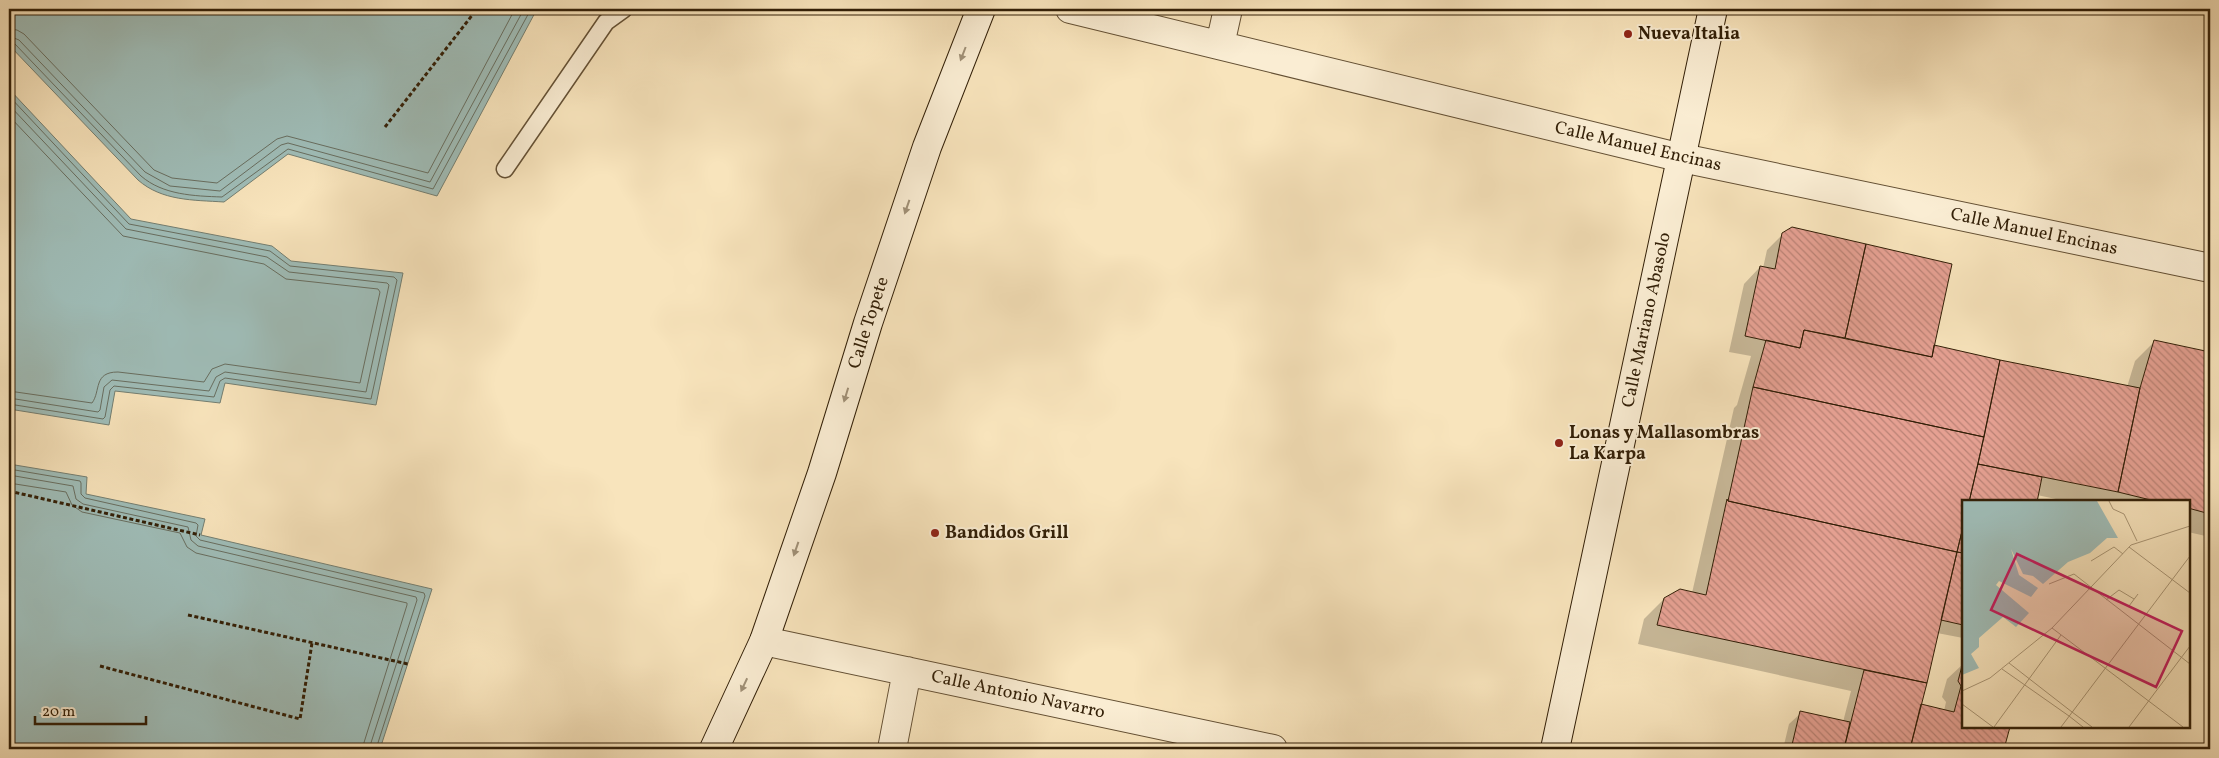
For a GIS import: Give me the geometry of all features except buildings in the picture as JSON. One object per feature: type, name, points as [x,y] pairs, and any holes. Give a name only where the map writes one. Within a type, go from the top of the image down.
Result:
[{"type":"street","name":"Calle Topete","points":[[714,749],[764,640],[822,473],[868,323],[927,147],[980,9]]},
{"type":"street","name":"Calle Manuel Encinas","points":[[1070,9],[1682,158],[2210,268]]},
{"type":"street","points":[[1220,45],[1228,9]]},
{"type":"street","name":"Calle Mariano Abasolo","points":[[1555,749],[1713,9]]},
{"type":"street","name":"Calle Antonio Navarro","points":[[764,640],[1273,749]]},
{"type":"street","points":[[892,749],[907,671]]},
{"type":"lane","points":[[505,169],[606,22],[624,9]]},
{"type":"path","points":[[385,127],[477,9]]},
{"type":"path","points":[[9,491],[200,535]]},
{"type":"path","points":[[188,615],[408,664]]},
{"type":"path","points":[[100,666],[300,719],[312,643]]},
{"type":"water","points":[[9,9],[537,9],[437,196],[288,154],[224,202],[189,200],[168,196],[147,187],[138,180],[9,45]]},
{"type":"water","points":[[9,89],[131,219],[272,246],[291,261],[403,273],[376,405],[225,383],[220,403],[115,391],[109,425],[9,409]]},
{"type":"water","points":[[9,464],[87,477],[86,494],[205,519],[201,535],[432,589],[380,749],[9,749]]},
{"type":"place","name":"Nueva Italia","points":[[1628,34]]},
{"type":"place","name":"Lonas y Mallasombras La Karpa","points":[[1559,443]]},
{"type":"place","name":"Bandidos Grill","points":[[935,533]]}]
